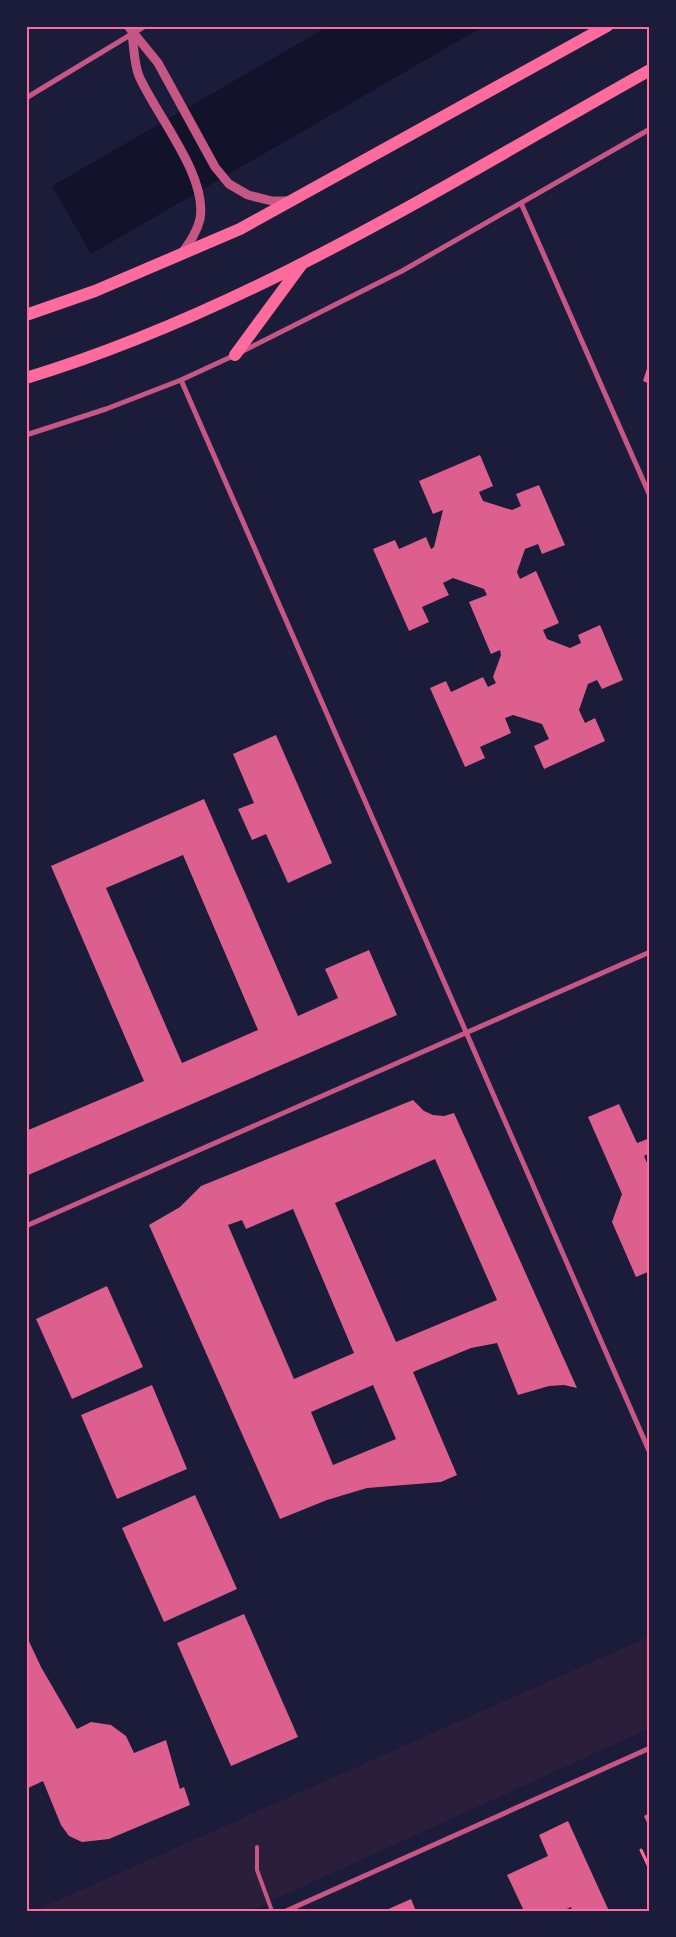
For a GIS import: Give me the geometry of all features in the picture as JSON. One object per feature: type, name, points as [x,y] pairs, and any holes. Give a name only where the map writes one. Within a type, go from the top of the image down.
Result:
[{"type":"main road","points":[[26,315],[95,291],[240,229],[295,201],[607,26]]},
{"type":"main road","points":[[26,378],[161,329],[303,263],[650,70]]},
{"type":"main road","points":[[236,355],[303,263]]},
{"type":"street","points":[[26,98],[130,30],[145,26]]},
{"type":"street","points":[[130,30],[158,63],[215,167],[229,184],[248,195],[272,201],[295,201]]},
{"type":"street","points":[[130,30],[138,74],[194,178],[200,198],[200,219],[193,239],[178,257]]},
{"type":"street","points":[[26,435],[106,409],[181,380],[236,355],[402,271],[650,129]]},
{"type":"street","points":[[521,203],[650,496]]},
{"type":"street","points":[[181,380],[650,1453]]},
{"type":"street","points":[[26,1226],[650,952]]},
{"type":"street","points":[[286,1911],[650,1748]]},
{"type":"lane","points":[[644,1438],[650,1436]]},
{"type":"lane","points":[[257,1848],[257,1870],[272,1911]]},
{"type":"path","points":[[641,1850],[650,1869]]},
{"type":"shaded area","points":[[329,26],[484,26],[91,254],[52,186]]},
{"type":"shaded area","points":[[650,1636],[650,1728],[249,1911],[42,1911],[41,1908]]},
{"type":"building","points":[[650,362],[650,384],[643,381]]},
{"type":"building","points":[[480,455],[493,486],[479,492],[483,501],[512,510],[521,506],[516,494],[539,485],[565,545],[542,554],[538,544],[525,549],[517,572],[520,579],[536,571],[559,623],[543,630],[547,639],[570,648],[581,643],[578,635],[600,625],[623,680],[602,689],[597,680],[588,684],[579,710],[585,723],[595,718],[605,741],[544,769],[534,746],[549,739],[542,724],[513,715],[505,718],[511,733],[480,747],[485,758],[465,767],[430,688],[446,681],[451,692],[483,677],[488,687],[496,683],[493,677],[501,655],[500,650],[491,654],[469,602],[487,595],[484,589],[453,578],[443,583],[449,595],[422,607],[429,622],[409,631],[373,549],[395,540],[399,549],[426,537],[431,549],[434,547],[443,510],[433,514],[419,481]]},
{"type":"building","points":[[276,735],[332,863],[288,883],[266,834],[252,840],[238,809],[254,803],[233,754]]},
{"type":"building","points":[[204,799],[298,1016],[338,998],[325,969],[369,950],[397,1015],[26,1176],[26,1131],[144,1081],[51,866]],"holes":[[[183,855],[258,1030],[182,1063],[106,888]]]},
{"type":"building","points":[[413,1100],[424,1111],[433,1115],[444,1116],[454,1113],[577,1388],[564,1385],[549,1386],[518,1395],[497,1343],[471,1348],[413,1372],[457,1475],[441,1482],[367,1488],[327,1500],[280,1519],[149,1225],[180,1207],[201,1186]],"holes":[[[435,1159],[497,1300],[396,1342],[335,1203]],[[293,1209],[354,1353],[294,1379],[228,1225],[242,1220],[246,1229]],[[373,1385],[396,1439],[333,1465],[311,1412]]]},
{"type":"building","points":[[619,1104],[637,1143],[650,1138],[650,1153],[644,1156],[650,1170],[650,1271],[636,1277],[612,1222],[622,1194],[588,1117]]},
{"type":"building","points":[[107,1286],[143,1367],[72,1399],[36,1319]]},
{"type":"building","points":[[152,1385],[187,1469],[117,1499],[81,1415]]},
{"type":"building","points":[[195,1495],[237,1589],[164,1622],[122,1528]]},
{"type":"building","points":[[244,1614],[298,1737],[231,1766],[177,1643]]},
{"type":"building","points":[[26,1635],[41,1667],[77,1729],[91,1722],[111,1725],[126,1736],[134,1753],[166,1740],[180,1789],[184,1787],[190,1805],[109,1839],[82,1842],[69,1836],[61,1825],[43,1781],[26,1789]]},
{"type":"building","points":[[650,1813],[650,1829],[644,1816]]},
{"type":"building","points":[[568,1821],[609,1911],[572,1911],[571,1907],[562,1911],[524,1911],[507,1875],[548,1856],[539,1835]]},
{"type":"building","points":[[411,1899],[416,1911],[384,1911]]}]
